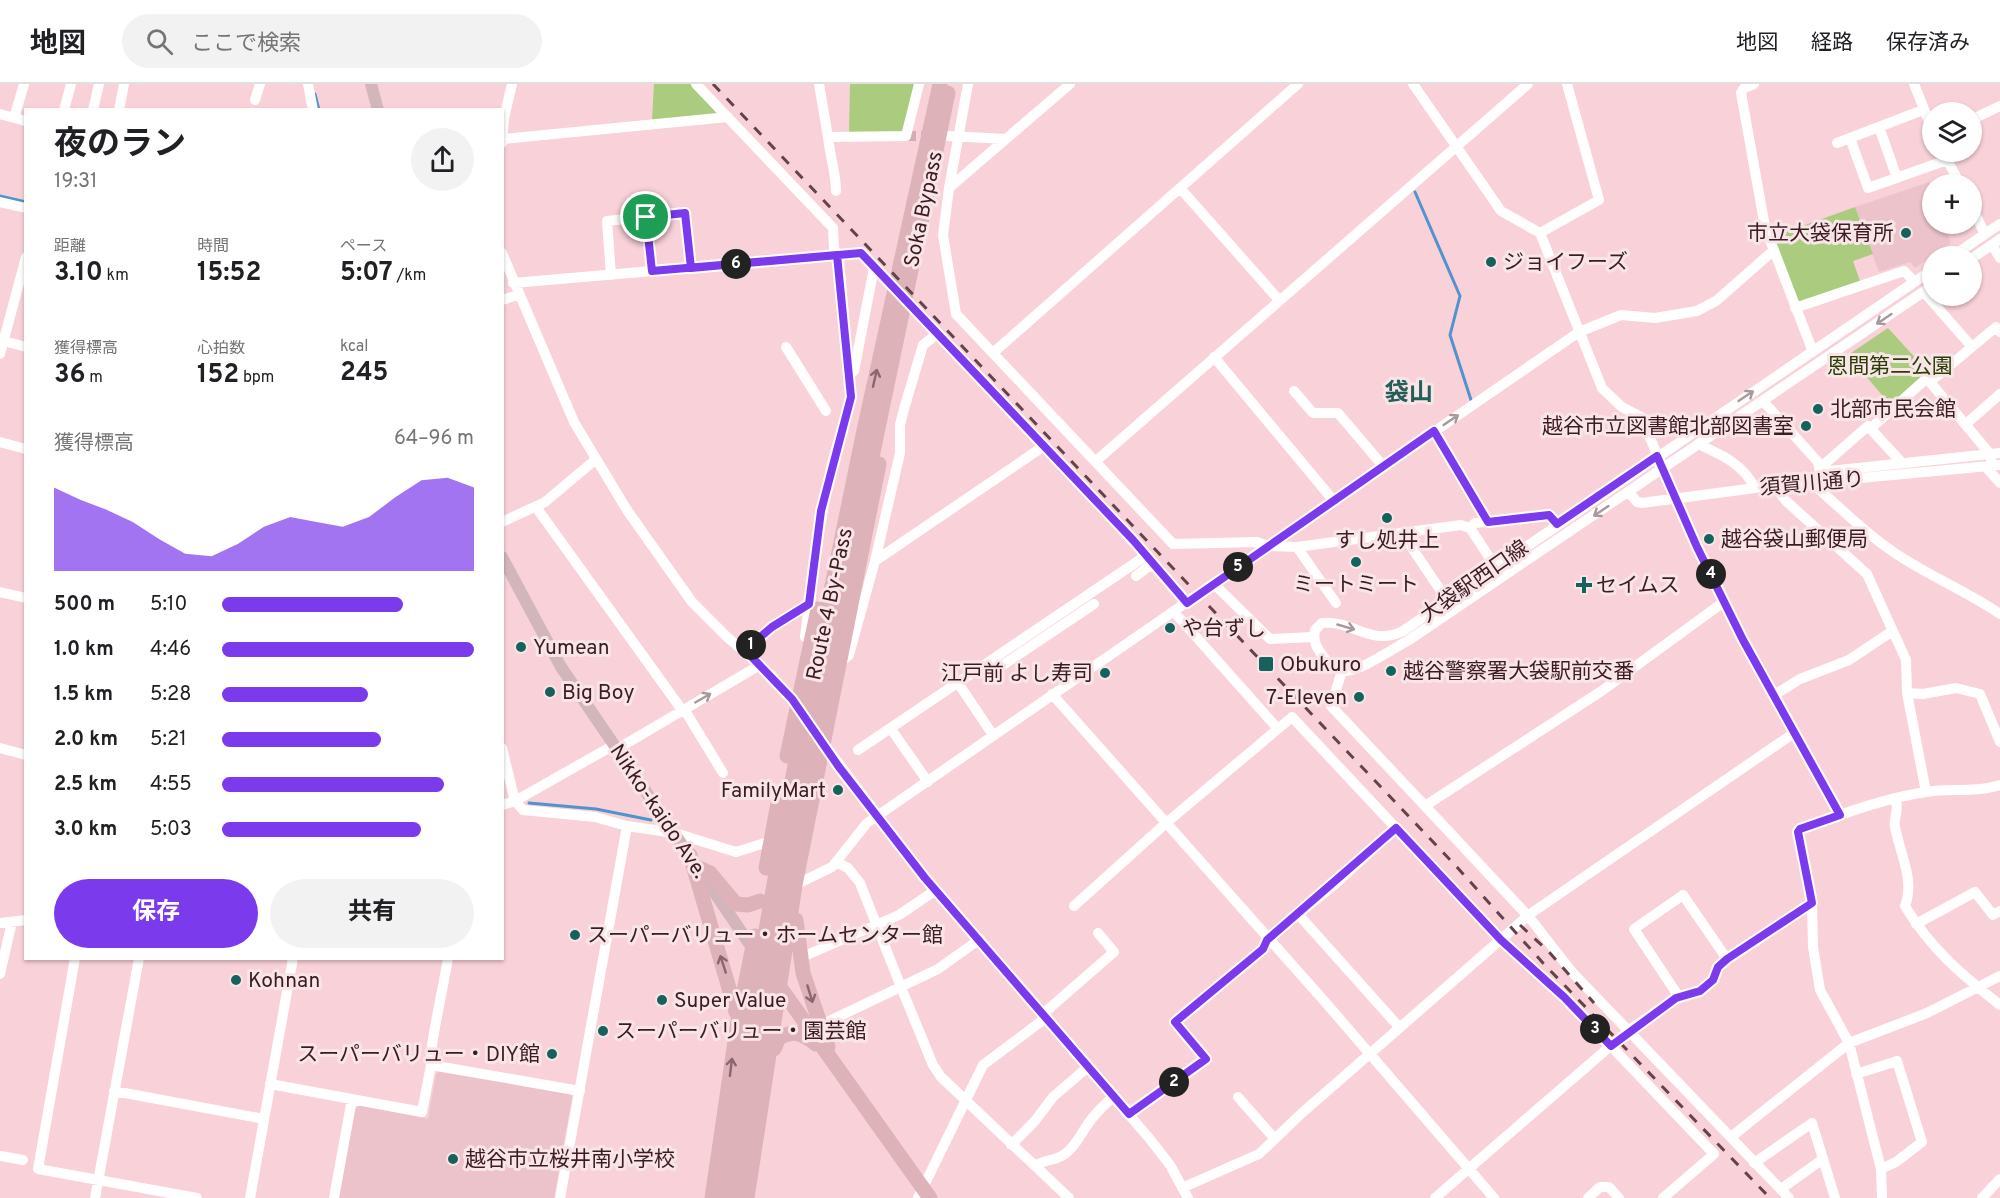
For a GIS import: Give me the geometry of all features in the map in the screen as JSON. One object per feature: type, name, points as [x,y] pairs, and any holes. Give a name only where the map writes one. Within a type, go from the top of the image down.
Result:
[{"type":"highway","name":"Soka Bypass","points":[[869,438],[909,247],[939,84]]},
{"type":"highway","name":"Soka Bypass","points":[[909,247],[950,84]]},
{"type":"highway","name":"Route 4 By-Pass","points":[[724,1198],[777,862],[833,614],[869,438]]},
{"type":"highway","points":[[712,1198],[738,1021],[796,705],[849,473],[869,438]]},
{"type":"highway","points":[[747,1198],[772,1053],[794,890],[879,472],[869,438]]},
{"type":"highway","name":"Route 4 By-Pass","points":[[736,1198],[795,826],[833,614]]},
{"type":"highway","points":[[693,861],[710,873],[736,904],[748,905],[760,900]]},
{"type":"highway","points":[[693,861],[729,982],[738,1021]]},
{"type":"highway","points":[[794,890],[801,958],[808,990],[830,1056]]},
{"type":"highway","name":"Nikko-kaido Ave.","points":[[753,949],[830,1056],[924,1195]]},
{"type":"highway","points":[[772,1053],[779,1038],[797,1032],[802,1033],[830,1056]]},
{"type":"main road","points":[[371,84],[377,108]]},
{"type":"main road","name":"Nikko-kaido Ave.","points":[[504,561],[557,660],[753,949]]},
{"type":"street","points":[[0,114],[20,119],[24,84]]},
{"type":"street","points":[[65,108],[71,84]]},
{"type":"street","points":[[93,108],[99,84]]},
{"type":"street","points":[[119,108],[124,84]]},
{"type":"street","points":[[255,100],[260,84]]},
{"type":"street","points":[[308,84],[313,108]]},
{"type":"street","points":[[504,135],[512,84]]},
{"type":"street","points":[[696,84],[833,228],[851,397],[821,511],[802,658],[806,662]]},
{"type":"street","points":[[819,84],[830,160],[836,167],[836,191]]},
{"type":"street","points":[[828,137],[906,136],[919,84]]},
{"type":"street","points":[[968,84],[943,235],[956,314],[1173,544],[1257,542],[1268,546],[1297,547],[1461,525],[1470,528],[1503,577]]},
{"type":"street","points":[[949,188],[1070,84]]},
{"type":"street","points":[[993,354],[1298,84]]},
{"type":"street","points":[[1413,84],[1458,145],[1501,211],[1539,233],[1602,388],[1622,407],[1641,417],[1662,470],[1725,601],[1840,815]]},
{"type":"street","points":[[1096,461],[1528,84]]},
{"type":"street","points":[[1539,233],[1599,200],[1567,84]]},
{"type":"street","points":[[1754,84],[1744,88],[1741,93],[1757,193],[1773,251],[1813,352]]},
{"type":"street","points":[[1914,84],[1922,107]]},
{"type":"street","points":[[1982,115],[2000,106]]},
{"type":"street","points":[[1837,143],[1922,110]]},
{"type":"street","points":[[504,141],[728,117]]},
{"type":"street","points":[[1879,127],[1897,178]]},
{"type":"street","points":[[948,136],[1006,139]]},
{"type":"street","points":[[1850,138],[1868,188],[1932,162]]},
{"type":"street","points":[[1180,188],[1279,300]]},
{"type":"street","points":[[0,202],[24,208]]},
{"type":"street","points":[[611,275],[608,221],[685,213],[691,268]]},
{"type":"street","points":[[646,217],[652,271]]},
{"type":"street","points":[[1968,246],[2000,224]]},
{"type":"street","points":[[1982,228],[1985,234]]},
{"type":"street","points":[[1982,252],[1996,242],[2000,258]]},
{"type":"street","points":[[794,890],[836,862],[862,827],[877,816],[1579,332],[1622,315],[1655,318],[1697,311],[1716,301],[1773,251]]},
{"type":"street","points":[[513,283],[861,253],[1147,555],[1187,603]]},
{"type":"street","points":[[504,258],[574,422],[595,460],[673,579],[705,616],[745,650],[796,705],[877,816],[936,890],[1129,1114],[1170,1165],[1185,1193],[1268,1147],[1274,1138],[1370,1056],[1399,1027],[1529,917],[1794,733]]},
{"type":"street","points":[[848,376],[854,371],[874,268]]},
{"type":"street","points":[[1795,308],[1904,271],[1915,282]]},
{"type":"street","name":"大袋駅西口線","points":[[1406,635],[1447,600],[1496,566],[1922,277]]},
{"type":"street","points":[[0,354],[22,284]]},
{"type":"street","name":"大袋駅西口線","points":[[1406,635],[1503,577],[1922,293]]},
{"type":"street","points":[[504,299],[518,294]]},
{"type":"street","points":[[1941,306],[1972,347]]},
{"type":"street","points":[[1930,382],[1996,327],[2000,332]]},
{"type":"street","points":[[840,663],[849,655],[875,561],[900,453],[900,425],[923,345],[938,334]]},
{"type":"street","points":[[4,341],[24,346]]},
{"type":"street","points":[[786,347],[826,411]]},
{"type":"street","points":[[1214,357],[1333,500]]},
{"type":"street","points":[[1870,429],[1927,378],[1995,454]]},
{"type":"street","points":[[1294,391],[1313,413],[1338,413],[1383,466]]},
{"type":"street","points":[[1966,424],[2000,394]]},
{"type":"street","points":[[1763,400],[1818,476],[1889,549],[1940,580],[1979,599],[2000,614]]},
{"type":"street","points":[[1818,476],[1868,426],[1902,463]]},
{"type":"street","points":[[1434,431],[1488,522]]},
{"type":"street","points":[[0,442],[24,448]]},
{"type":"street","points":[[1698,444],[1727,458],[1748,475],[1755,488]]},
{"type":"street","points":[[875,561],[1044,446]]},
{"type":"street","points":[[1818,476],[1902,463],[1995,454]]},
{"type":"street","points":[[1995,454],[1993,466],[2000,483]]},
{"type":"street","points":[[504,521],[536,507],[595,460]]},
{"type":"street","name":"須賀川通り","points":[[1629,492],[1637,502],[1642,503],[1775,487],[1818,476],[1993,466]]},
{"type":"street","points":[[1775,487],[1786,501],[1867,574],[1891,632],[1906,660],[1907,693],[1926,792]]},
{"type":"street","points":[[536,507],[683,709],[723,773]]},
{"type":"street","points":[[1470,528],[1475,524],[1549,515],[1557,524]]},
{"type":"street","points":[[1402,533],[1447,600]]},
{"type":"street","points":[[1297,547],[1336,603]]},
{"type":"street","points":[[994,671],[1049,627],[1147,555]]},
{"type":"street","points":[[1136,576],[1148,567],[1155,566]]},
{"type":"street","points":[[1214,584],[1270,639],[1314,637]]},
{"type":"street","points":[[0,592],[24,598]]},
{"type":"street","points":[[1425,806],[1603,690],[1725,601]]},
{"type":"street","points":[[745,650],[772,627],[809,604]]},
{"type":"street","points":[[858,750],[958,683],[1049,627],[1094,604]]},
{"type":"street","points":[[1174,612],[1278,729]]},
{"type":"street","points":[[1342,671],[1328,663],[1318,650],[1314,637],[1318,626],[1326,623],[1373,636],[1406,635]]},
{"type":"street","points":[[1774,695],[1800,679],[1849,660],[1891,632]]},
{"type":"street","points":[[1342,671],[1381,656],[1406,635]]},
{"type":"street","points":[[1373,636],[1381,656]]},
{"type":"street","points":[[504,804],[515,801],[615,747],[760,665]]},
{"type":"street","points":[[1342,671],[1332,706],[1529,917],[1572,972],[1754,1163],[1785,1194],[1823,1159]]},
{"type":"street","points":[[958,683],[993,735]]},
{"type":"street","points":[[1907,693],[1923,694],[1956,688],[1980,694],[2000,742]]},
{"type":"street","points":[[1052,694],[1494,1198]]},
{"type":"street","points":[[1077,904],[1165,824],[1292,717],[1501,940],[1564,997],[1714,1154],[1663,1198]]},
{"type":"street","points":[[891,729],[928,782]]},
{"type":"street","points":[[0,748],[24,754]]},
{"type":"street","points":[[504,756],[515,801],[523,810],[595,817],[627,826],[675,833],[736,852],[771,841]]},
{"type":"street","points":[[1882,1198],[1881,1169],[1849,1043],[1820,990],[1811,932],[1812,903],[1798,832],[1800,829],[1840,815],[1926,792],[1982,791],[2000,785]]},
{"type":"street","points":[[1896,800],[1899,812],[1894,824],[1911,891],[1905,906],[1916,924],[1954,969],[2000,1005]]},
{"type":"street","points":[[560,1198],[627,826]]},
{"type":"street","points":[[1129,1114],[1206,1059],[1175,1022],[1263,949],[1267,940],[1396,828]]},
{"type":"street","points":[[836,862],[845,865],[856,875],[933,1065],[945,1083],[1069,1198]]},
{"type":"street","points":[[801,958],[899,915],[936,890]]},
{"type":"street","points":[[1916,924],[1975,892],[1994,915],[2000,911]]},
{"type":"street","points":[[1679,997],[1634,929],[1683,895],[1727,959]]},
{"type":"street","points":[[1435,1198],[1629,1030],[1679,997],[1700,991],[1713,980],[1718,967],[1727,959],[1812,903]]},
{"type":"street","points":[[1298,914],[1399,1027]]},
{"type":"street","points":[[0,923],[24,920]]},
{"type":"street","points":[[0,974],[12,922]]},
{"type":"street","points":[[924,1195],[988,1060],[1046,1015],[1114,952],[1098,933]]},
{"type":"street","points":[[821,1025],[944,965],[980,939]]},
{"type":"street","points":[[75,960],[38,1169],[197,1198]]},
{"type":"street","points":[[95,1198],[139,960]]},
{"type":"street","points":[[250,1198],[293,960]]},
{"type":"street","points":[[270,1084],[422,1112],[431,1065],[428,1061],[448,960]]},
{"type":"street","points":[[1731,1137],[1849,1043],[1926,1013],[2000,976]]},
{"type":"street","points":[[1856,1074],[1897,1061],[1922,1142],[1896,1162],[1881,1169]]},
{"type":"street","points":[[431,1065],[580,1091]]},
{"type":"street","points":[[1011,1145],[1034,1122],[1053,1097],[1089,1066]]},
{"type":"street","points":[[114,1091],[264,1119]]},
{"type":"street","points":[[1035,1166],[1042,1161],[1060,1158],[1067,1153],[1076,1144],[1097,1111],[1114,1096]]},
{"type":"street","points":[[1238,1097],[1274,1138]]},
{"type":"street","points":[[334,1198],[352,1099]]},
{"type":"street","points":[[725,1113],[760,1119]]},
{"type":"street","points":[[1754,1163],[1812,1123],[1835,1198]]},
{"type":"street","points":[[0,1156],[23,1160]]},
{"type":"street","points":[[1982,1198],[2000,1179]]},
{"type":"street","points":[[1588,1198],[1600,1187],[1609,1187],[1619,1198]]},
{"type":"shaded area","name":"市立大袋保育所","points":[[1922,184],[1922,234],[1948,234],[1951,243],[1947,246],[1922,246],[1922,263],[1915,268],[1910,262],[1879,272],[1855,207]]},
{"type":"shaded area","name":"越谷市立桜井南小学校","points":[[441,1071],[570,1093],[572,1098],[554,1198],[338,1198],[355,1109],[360,1105],[428,1119],[436,1074]]},
{"type":"green space","points":[[654,84],[692,84],[721,114],[652,120]]},
{"type":"green space","points":[[850,84],[915,84],[903,132],[849,133]]},
{"type":"green space","points":[[1855,207],[1873,254],[1853,261],[1860,281],[1802,303],[1793,300],[1772,237]]},
{"type":"green space","name":"恩間第二公園","points":[[1888,328],[1930,374],[1893,408],[1848,355]]},
{"type":"waterway","points":[[315,94],[318,108]]},
{"type":"waterway","points":[[1415,192],[1460,296],[1450,335],[1471,400]]},
{"type":"waterway","points":[[0,196],[24,202]]},
{"type":"waterway","points":[[529,803],[596,809],[651,820]]},
{"type":"tunnel","points":[[906,136],[933,136]]},
{"type":"railway","points":[[713,84],[1456,866],[1543,963],[1770,1198]]},
{"type":"railway","points":[[1520,925],[1549,952],[1594,1003]]},
{"type":"place","name":"市立大袋保育所","points":[[1906,233]]},
{"type":"place","name":"ジョイフーズ","points":[[1491,262]]},
{"type":"place","name":"北部市民会館","points":[[1818,409]]},
{"type":"place","name":"越谷市立図書館北部図書室","points":[[1806,426]]},
{"type":"place","name":"すし処井上","points":[[1387,518]]},
{"type":"place","name":"越谷袋山郵便局","points":[[1709,539]]},
{"type":"place","name":"ミートミート","points":[[1356,562]]},
{"type":"place","name":"セイムス","points":[[1584,585]]},
{"type":"place","name":"や台ずし","points":[[1170,628]]},
{"type":"place","name":"Yumean","points":[[521,647]]},
{"type":"place","name":"Obukuro","points":[[1266,664]]},
{"type":"place","name":"越谷警察署大袋駅前交番","points":[[1391,671]]},
{"type":"place","name":"江戸前 よし寿司","points":[[1105,673]]},
{"type":"place","name":"Big Boy","points":[[550,692]]},
{"type":"place","name":"7-Eleven","points":[[1359,697]]},
{"type":"place","name":"FamilyMart","points":[[838,790]]},
{"type":"place","name":"スーパーバリュー・ホームセンター館","points":[[575,935]]},
{"type":"place","name":"Kohnan","points":[[236,980]]},
{"type":"place","name":"Super Value","points":[[662,1000]]},
{"type":"place","name":"スーパーバリュー・園芸館","points":[[603,1031]]},
{"type":"place","name":"スーパーバリュー・DIY館","points":[[552,1054]]},
{"type":"place","name":"越谷市立桜井南小学校","points":[[453,1159]]},
{"type":"district","name":"袋山","points":[[1409,392]]},
{"type":"route","points":[[646,217],[652,271],[764,261],[837,255],[851,397],[849,413],[837,442],[821,511],[809,604],[772,627],[745,650],[792,699],[839,767],[925,878],[1012,975],[1129,1114],[1206,1059],[1175,1022],[1263,949],[1267,940],[1334,885],[1396,828],[1501,940],[1564,997],[1611,1046],[1629,1030],[1676,998],[1700,991],[1713,980],[1718,967],[1727,959],[1812,903],[1798,832],[1800,829],[1840,815],[1833,797],[1794,733],[1743,640],[1697,547],[1657,456],[1557,524],[1549,515],[1488,522],[1434,431],[1187,603],[1147,555],[962,357],[861,253],[764,261],[691,268],[685,213],[646,217]]}]
